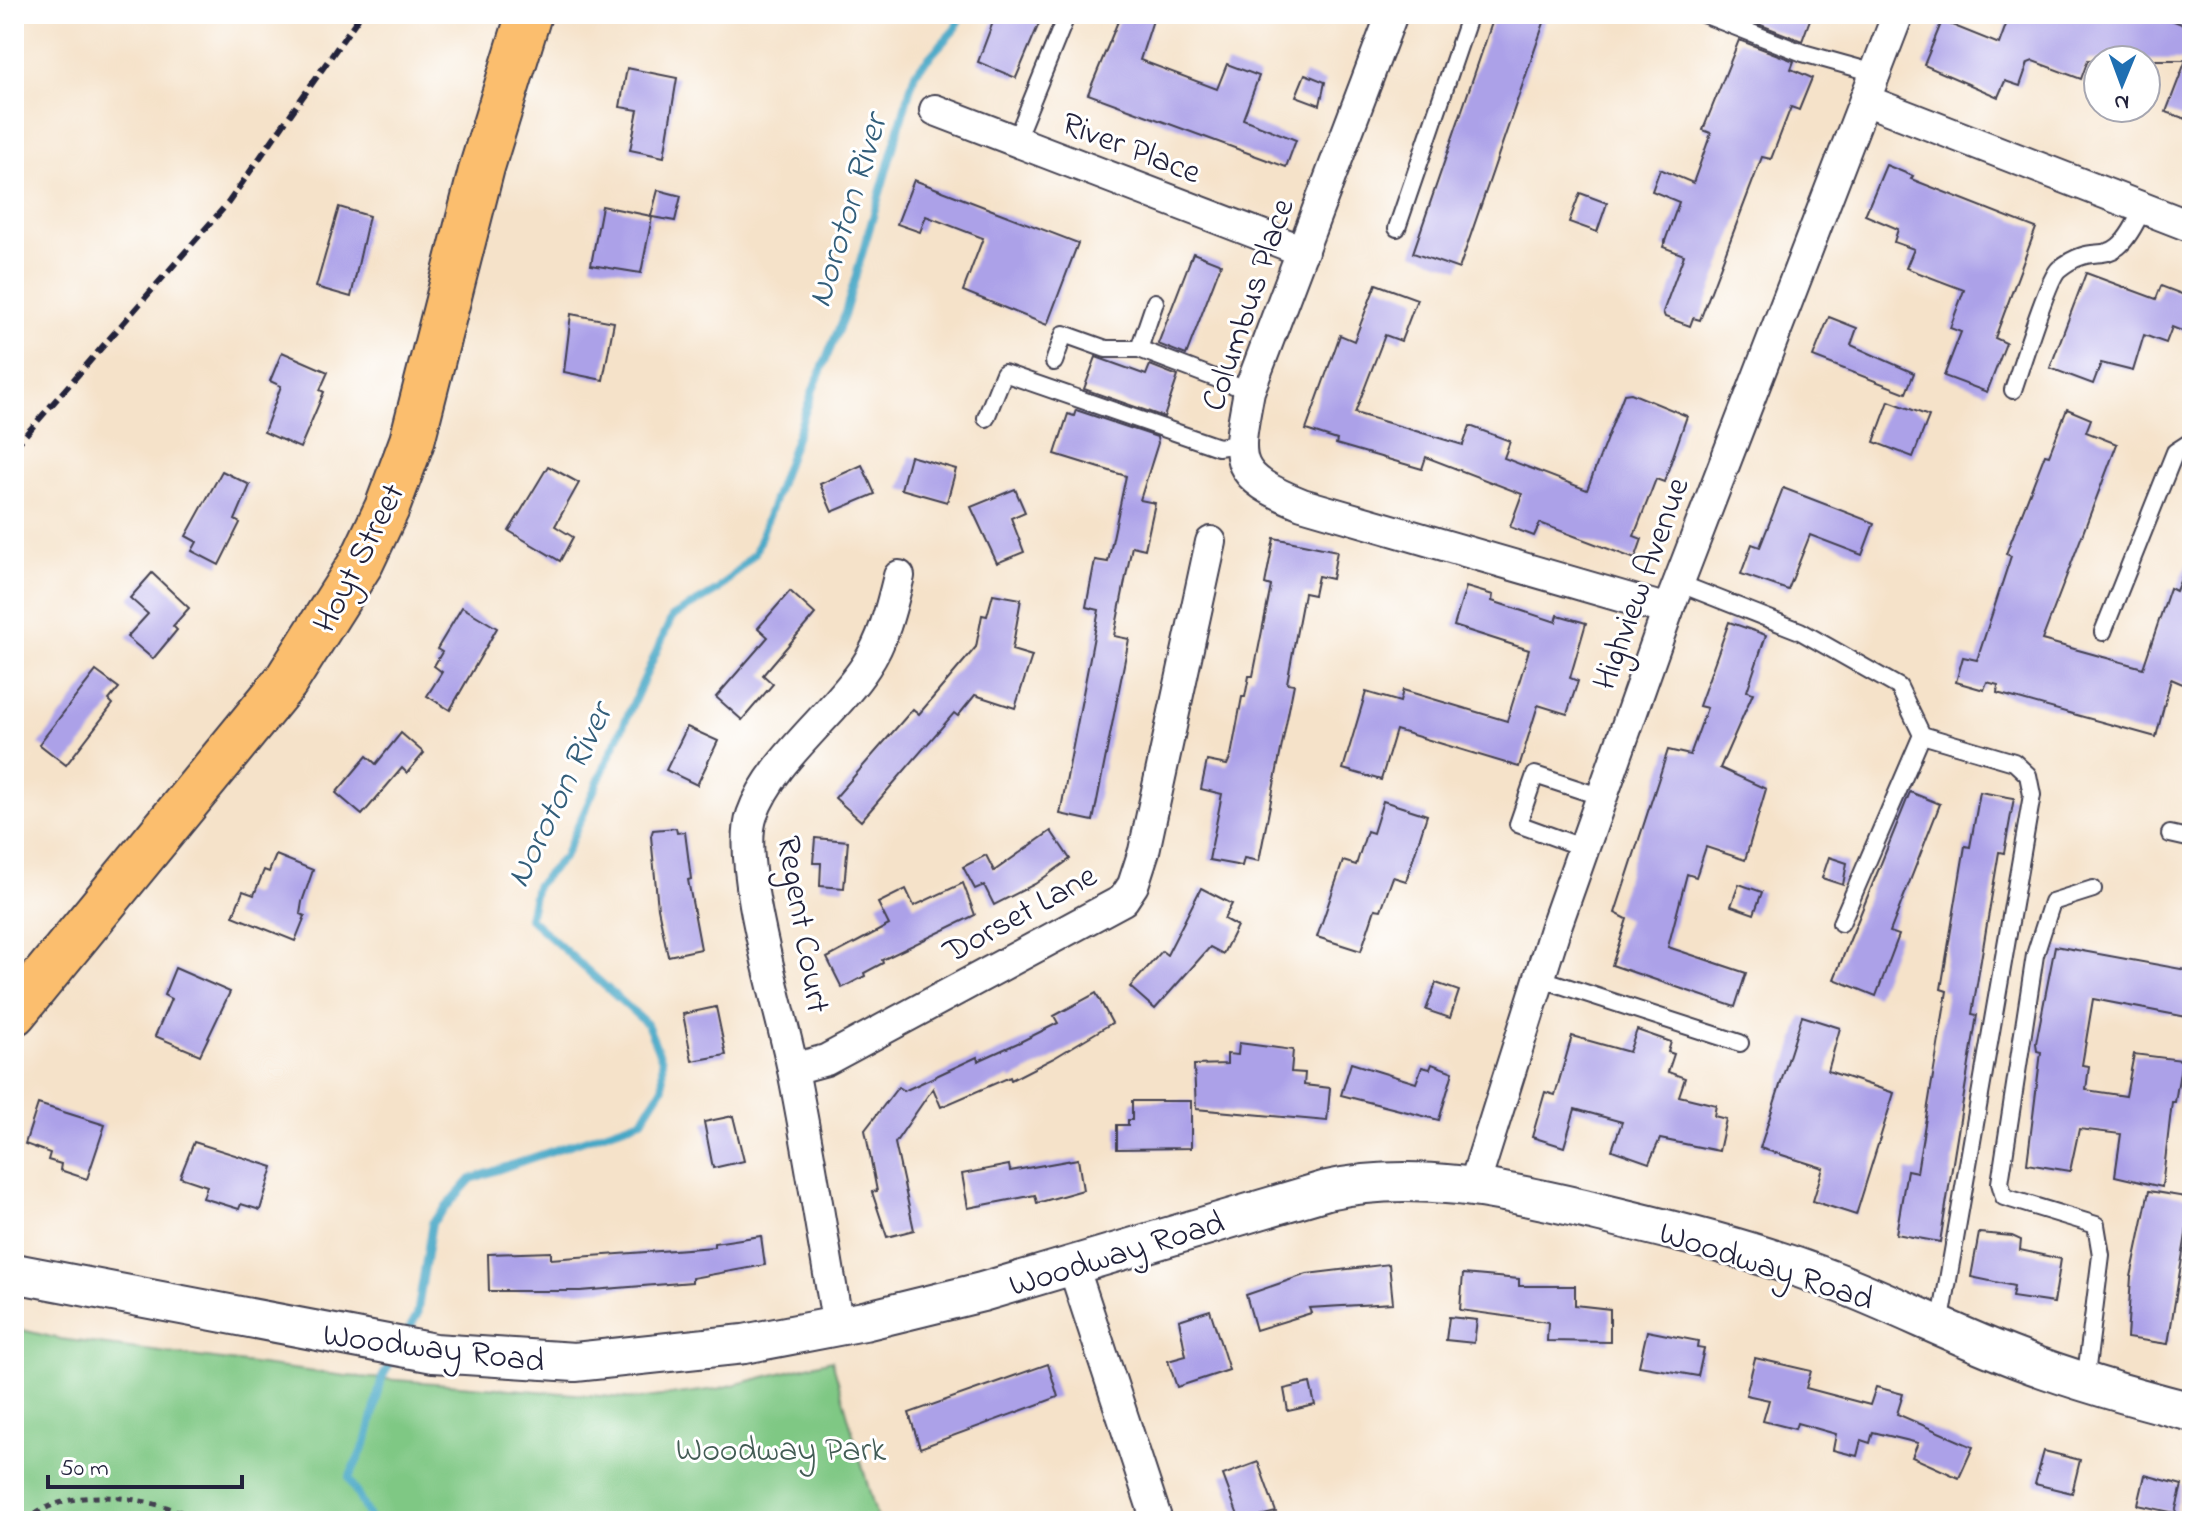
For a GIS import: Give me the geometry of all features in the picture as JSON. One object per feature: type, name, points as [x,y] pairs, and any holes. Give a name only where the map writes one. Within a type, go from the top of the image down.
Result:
[{"type":"main road","name":"Hoyt Street","points":[[14,1013],[286,681],[361,563],[387,508],[412,441],[482,167],[529,14]]},
{"type":"street","name":"Columbus Place","points":[[1392,14],[1249,391],[1239,444],[1243,465],[1254,481],[1302,504],[1673,597]]},
{"type":"street","name":"Highview Avenue","points":[[1474,1186],[1539,978],[1673,597],[1898,14]]},
{"type":"street","points":[[1870,87],[2192,227]]},
{"type":"street","name":"River Place","points":[[935,110],[1303,251]]},
{"type":"street","name":"Dorset Lane","points":[[793,1069],[826,1060],[1123,900],[1133,885],[1144,851],[1211,542]]},
{"type":"street","name":"Regent Court","points":[[838,1326],[793,1069],[751,876],[748,836],[752,815],[780,770],[866,667],[886,628],[899,576]]},
{"type":"street","name":"Woodway Road","points":[[14,1273],[415,1350],[479,1358],[575,1362],[744,1344],[838,1326],[1073,1266],[1347,1185],[1419,1181],[1474,1186],[1745,1249],[1830,1279],[2085,1383],[2192,1412]]},
{"type":"street","points":[[1073,1266],[1157,1521]]},
{"type":"lane","points":[[1015,142],[1067,14]]},
{"type":"lane","points":[[1397,228],[1470,14]]},
{"type":"lane","points":[[1703,14],[1803,53],[1870,87]]},
{"type":"lane","points":[[2013,390],[2056,271],[2078,257],[2113,253],[2129,239],[2143,208]]},
{"type":"lane","points":[[1139,349],[1155,302]]},
{"type":"lane","points":[[1054,362],[1064,334],[1106,349],[1139,349],[1249,391]]},
{"type":"lane","points":[[986,418],[1004,373],[1218,447],[1239,444]]},
{"type":"lane","points":[[2103,632],[2175,452],[2192,441]]},
{"type":"lane","points":[[1673,597],[1800,631],[1899,687],[1922,735],[2014,762],[2028,775],[2032,795],[1940,1326]]},
{"type":"lane","points":[[1841,923],[1922,735]]},
{"type":"lane","points":[[1584,848],[1518,824],[1535,775],[1602,797]]},
{"type":"lane","points":[[2170,834],[2192,839]]},
{"type":"lane","points":[[2085,1383],[2101,1255],[2096,1225],[2004,1197],[2000,1183],[2035,955],[2052,902],[2093,889]]},
{"type":"lane","points":[[1539,978],[1740,1043]]},
{"type":"path","points":[[26,1521],[55,1505],[85,1498],[159,1506],[202,1521]]},
{"type":"green space","name":"Woodway Park","points":[[14,1328],[60,1339],[346,1376],[638,1399],[717,1389],[832,1360],[878,1521],[14,1521]]},
{"type":"building","points":[[996,14],[1043,14],[1016,78],[978,62]]},
{"type":"building","points":[[1121,14],[1155,14],[1140,60],[1217,89],[1227,64],[1259,76],[1243,119],[1296,140],[1286,167],[1088,94]]},
{"type":"building","points":[[1495,14],[1547,14],[1459,269],[1413,253]]},
{"type":"building","points":[[1750,14],[1812,14],[1802,41],[1748,20]]},
{"type":"building","points":[[2010,14],[2156,14],[2192,28],[2192,121],[2166,112],[2186,60],[2162,60],[2162,44],[2082,44],[2081,79],[2033,61],[2028,63],[2020,86],[2005,81],[1998,97],[1924,65],[1942,21],[1999,44]]},
{"type":"building","points":[[1739,40],[1794,61],[1791,69],[1812,78],[1799,110],[1791,107],[1771,159],[1762,157],[1700,320],[1693,318],[1690,326],[1665,317],[1663,312],[1684,255],[1663,247],[1679,202],[1652,191],[1660,169],[1693,183],[1711,133],[1703,130]]},
{"type":"building","points":[[627,68],[677,78],[664,157],[630,150],[638,110],[620,107]]},
{"type":"building","points":[[1305,74],[1325,82],[1320,105],[1296,96]]},
{"type":"building","points":[[1886,165],[1913,176],[1911,179],[2036,228],[1995,338],[2006,343],[1987,392],[1944,376],[1961,332],[1950,328],[1964,290],[1906,268],[1914,249],[1894,242],[1898,229],[1865,215]]},
{"type":"building","points":[[914,180],[1078,243],[1047,325],[963,291],[983,238],[926,216],[920,232],[897,224]]},
{"type":"building","points":[[658,190],[681,196],[675,221],[652,217],[641,273],[591,265],[602,206],[651,216]]},
{"type":"building","points":[[1580,193],[1607,203],[1597,232],[1569,222]]},
{"type":"building","points":[[339,207],[369,216],[351,297],[316,287]]},
{"type":"building","points":[[1193,253],[1221,264],[1186,355],[1158,344]]},
{"type":"building","points":[[2086,273],[2156,299],[2161,286],[2192,298],[2192,335],[2172,327],[2166,343],[2144,335],[2133,371],[2101,363],[2093,384],[2050,368]]},
{"type":"building","points":[[1376,284],[1417,299],[1401,341],[1385,335],[1355,413],[1463,445],[1470,426],[1510,441],[1504,458],[1587,490],[1624,394],[1631,393],[1687,416],[1664,482],[1656,479],[1634,536],[1642,539],[1635,559],[1540,523],[1534,536],[1510,527],[1522,494],[1426,457],[1422,469],[1336,444],[1337,440],[1306,430],[1340,335],[1354,341]]},
{"type":"building","points":[[571,314],[614,322],[603,380],[564,372]]},
{"type":"building","points":[[1829,317],[1857,328],[1851,345],[1914,373],[1906,393],[1813,357]]},
{"type":"building","points":[[282,352],[328,372],[320,390],[324,392],[300,448],[264,432],[281,386],[270,381]]},
{"type":"building","points":[[1096,357],[1146,375],[1150,365],[1178,376],[1164,417],[1084,389]]},
{"type":"building","points":[[1889,401],[1929,416],[1913,457],[1874,442]]},
{"type":"building","points":[[2067,409],[2091,419],[2086,432],[2117,444],[2042,640],[2143,668],[2170,588],[2176,591],[2192,552],[2192,688],[2171,679],[2156,737],[1997,693],[1998,685],[1987,682],[1984,690],[1956,682],[1963,657],[1977,660],[2011,556],[2006,554],[2045,454],[2049,455]]},
{"type":"building","points":[[1076,410],[1157,437],[1158,443],[1140,500],[1155,503],[1145,549],[1132,546],[1114,636],[1129,639],[1093,821],[1060,814],[1099,610],[1086,607],[1095,560],[1108,562],[1126,476],[1055,454],[1068,414],[1074,416]]},
{"type":"building","points":[[910,456],[956,469],[947,502],[901,489]]},
{"type":"building","points":[[862,465],[875,494],[832,512],[820,484]]},
{"type":"building","points":[[548,466],[579,483],[555,526],[573,537],[560,561],[509,531]]},
{"type":"building","points":[[222,471],[250,485],[235,520],[240,523],[219,565],[192,551],[197,542],[186,536]]},
{"type":"building","points":[[1783,488],[1874,523],[1862,555],[1810,535],[1788,590],[1741,574],[1752,544],[1760,547]]},
{"type":"building","points":[[1015,489],[1025,512],[1011,518],[1024,552],[997,563],[971,507]]},
{"type":"building","points":[[1274,538],[1337,551],[1332,579],[1318,576],[1314,595],[1304,593],[1287,683],[1294,684],[1259,861],[1244,858],[1242,866],[1209,860],[1222,794],[1201,789],[1207,761],[1227,765],[1231,756],[1242,697],[1245,697],[1249,676],[1253,676],[1271,586],[1265,584]]},
{"type":"building","points":[[152,573],[189,608],[173,626],[177,630],[153,659],[127,637],[148,614],[130,598]]},
{"type":"building","points":[[1466,587],[1493,595],[1492,601],[1556,622],[1558,615],[1586,623],[1570,678],[1578,681],[1567,714],[1538,705],[1519,767],[1396,730],[1381,780],[1343,769],[1366,692],[1400,702],[1403,690],[1507,721],[1529,650],[1454,626]]},
{"type":"building","points":[[790,591],[815,614],[763,675],[773,684],[742,720],[716,697],[768,637],[758,628]]},
{"type":"building","points":[[993,594],[1021,599],[1012,650],[1032,656],[1015,708],[975,695],[958,716],[954,713],[861,821],[835,798],[913,709],[919,714],[976,647],[982,615],[987,616]]},
{"type":"building","points":[[462,607],[497,628],[450,710],[427,696],[442,672],[434,666],[442,652],[437,649]]},
{"type":"building","points":[[1729,622],[1766,635],[1747,691],[1753,693],[1720,768],[1766,789],[1745,860],[1706,847],[1696,877],[1687,874],[1668,947],[1746,973],[1735,1007],[1612,965],[1627,919],[1615,913],[1668,750],[1690,755],[1707,708],[1699,706]]},
{"type":"building","points":[[96,671],[119,688],[109,700],[113,704],[66,765],[39,744]]},
{"type":"building","points":[[687,727],[718,741],[697,785],[666,770]]},
{"type":"building","points":[[401,733],[424,753],[407,773],[402,768],[362,815],[336,793],[367,756],[376,764]]},
{"type":"building","points":[[1910,792],[1940,804],[1890,932],[1899,935],[1876,996],[1834,979]]},
{"type":"building","points":[[1980,792],[2014,798],[2004,853],[1999,852],[1972,1014],[1977,1015],[1940,1242],[1896,1234],[1907,1170],[1917,1172],[1947,991],[1941,989],[1965,846],[1970,847]]},
{"type":"building","points":[[1383,801],[1427,815],[1406,881],[1393,877],[1381,910],[1375,909],[1361,951],[1317,937],[1343,861],[1356,865],[1367,831],[1373,833]]},
{"type":"building","points":[[676,828],[677,833],[685,832],[691,879],[688,880],[701,949],[668,956],[658,908],[651,836],[653,830]]},
{"type":"building","points":[[1051,831],[1070,859],[1035,884],[994,905],[984,885],[975,889],[963,867],[986,855],[994,871]]},
{"type":"building","points":[[815,838],[848,841],[844,888],[820,886],[821,863],[813,863]]},
{"type":"building","points":[[276,855],[313,870],[302,902],[300,914],[305,916],[295,941],[233,916],[243,891],[254,895],[264,870],[269,872]]},
{"type":"building","points":[[1829,857],[1847,863],[1843,885],[1822,878]]},
{"type":"building","points":[[963,883],[975,915],[882,960],[883,963],[864,973],[865,976],[842,988],[827,958],[889,925],[878,903],[906,889],[914,906]]},
{"type":"building","points":[[1739,884],[1762,892],[1754,914],[1731,906]]},
{"type":"building","points":[[1201,888],[1232,904],[1224,919],[1237,926],[1223,954],[1210,947],[1155,1009],[1130,987],[1162,951],[1167,955]]},
{"type":"building","points":[[2055,946],[2192,971],[2192,1018],[2093,999],[2082,1065],[2089,1066],[2086,1090],[2126,1096],[2134,1054],[2182,1060],[2175,1102],[2172,1102],[2162,1187],[2115,1176],[2121,1134],[2079,1129],[2070,1171],[2027,1164],[2041,1052],[2037,1051],[2036,1043]]},
{"type":"building","points":[[175,968],[230,992],[200,1055],[155,1036],[171,999],[164,995]]},
{"type":"building","points":[[1436,983],[1459,991],[1450,1018],[1426,1010]]},
{"type":"building","points":[[1096,993],[1112,1023],[1054,1058],[1011,1080],[1010,1077],[941,1107],[933,1088],[895,1143],[914,1230],[887,1237],[872,1192],[877,1191],[865,1130],[898,1087],[904,1091],[977,1057],[978,1061],[1020,1042],[1058,1023],[1054,1016]]},
{"type":"building","points":[[716,1007],[726,1055],[692,1061],[683,1014]]},
{"type":"building","points":[[1802,1016],[1840,1028],[1828,1071],[1894,1093],[1856,1215],[1813,1201],[1823,1168],[1760,1148]]},
{"type":"building","points":[[1637,1030],[1671,1042],[1668,1052],[1674,1054],[1668,1072],[1685,1078],[1679,1096],[1716,1105],[1714,1116],[1726,1119],[1719,1151],[1660,1139],[1649,1163],[1612,1150],[1622,1122],[1575,1109],[1564,1147],[1532,1137],[1545,1092],[1555,1095],[1572,1036],[1629,1052]]},
{"type":"building","points":[[1239,1043],[1293,1050],[1291,1072],[1305,1073],[1304,1085],[1330,1088],[1327,1121],[1196,1109],[1194,1065],[1227,1064],[1227,1054],[1238,1055]]},
{"type":"building","points":[[1351,1063],[1416,1083],[1422,1067],[1430,1069],[1432,1064],[1453,1072],[1439,1120],[1341,1095]]},
{"type":"building","points":[[1132,1101],[1191,1101],[1191,1148],[1117,1149],[1117,1125],[1128,1125],[1128,1120],[1132,1120]]},
{"type":"building","points":[[38,1104],[105,1125],[87,1179],[60,1170],[61,1164],[48,1160],[50,1153],[25,1144]]},
{"type":"building","points":[[733,1116],[744,1161],[713,1168],[704,1122]]},
{"type":"building","points":[[194,1142],[273,1167],[260,1210],[241,1204],[239,1209],[203,1198],[207,1186],[180,1177]]},
{"type":"building","points":[[1078,1159],[1083,1190],[1037,1203],[1035,1195],[968,1208],[962,1174],[1009,1165],[1010,1171]]},
{"type":"building","points":[[2149,1191],[2192,1198],[2168,1344],[2127,1338],[2131,1277]]},
{"type":"building","points":[[1979,1233],[2012,1236],[2021,1240],[2020,1250],[2061,1259],[2054,1303],[2012,1297],[2014,1286],[1971,1277]]},
{"type":"building","points":[[761,1236],[765,1265],[692,1278],[692,1282],[580,1291],[489,1291],[488,1254],[551,1252],[551,1259],[714,1247],[714,1243]]},
{"type":"building","points":[[1389,1264],[1393,1303],[1309,1308],[1311,1313],[1256,1330],[1246,1295],[1307,1274]]},
{"type":"building","points":[[1463,1274],[1519,1279],[1519,1286],[1575,1286],[1575,1305],[1610,1309],[1610,1342],[1547,1341],[1548,1322],[1460,1310]]},
{"type":"building","points":[[1210,1310],[1229,1370],[1177,1387],[1168,1361],[1186,1356],[1179,1320]]},
{"type":"building","points":[[1449,1317],[1477,1320],[1474,1343],[1446,1340]]},
{"type":"building","points":[[1647,1331],[1698,1341],[1697,1348],[1704,1349],[1698,1376],[1639,1366]]},
{"type":"building","points":[[1755,1358],[1811,1371],[1806,1388],[1870,1405],[1876,1387],[1903,1394],[1897,1414],[1973,1447],[1959,1478],[1912,1457],[1918,1443],[1873,1432],[1870,1443],[1861,1440],[1857,1456],[1833,1450],[1836,1434],[1797,1423],[1795,1429],[1763,1421],[1769,1400],[1746,1395]]},
{"type":"building","points":[[1048,1364],[1058,1397],[920,1448],[909,1413]]},
{"type":"building","points":[[1310,1383],[1315,1405],[1288,1411],[1284,1389]]},
{"type":"building","points":[[2044,1451],[2080,1460],[2072,1493],[2035,1484]]},
{"type":"building","points":[[1258,1462],[1276,1512],[1240,1521],[1223,1475]]},
{"type":"building","points":[[2145,1475],[2182,1485],[2175,1513],[2138,1505]]},
{"type":"waterway","name":"Noroton River","points":[[404,1338],[417,1315],[432,1223],[471,1179],[642,1120],[663,1087],[662,1060],[647,1024],[529,918],[536,886],[564,857],[672,617],[718,590],[755,553],[813,390],[844,316],[915,73],[955,29],[961,14]]},
{"type":"waterway","name":"Noroton River","points":[[371,1521],[349,1478],[367,1440],[382,1378],[394,1356]]},
{"type":"waterway","points":[[72,1521],[89,1521]]},
{"type":"railway","points":[[14,448],[228,203],[361,14]]}]
